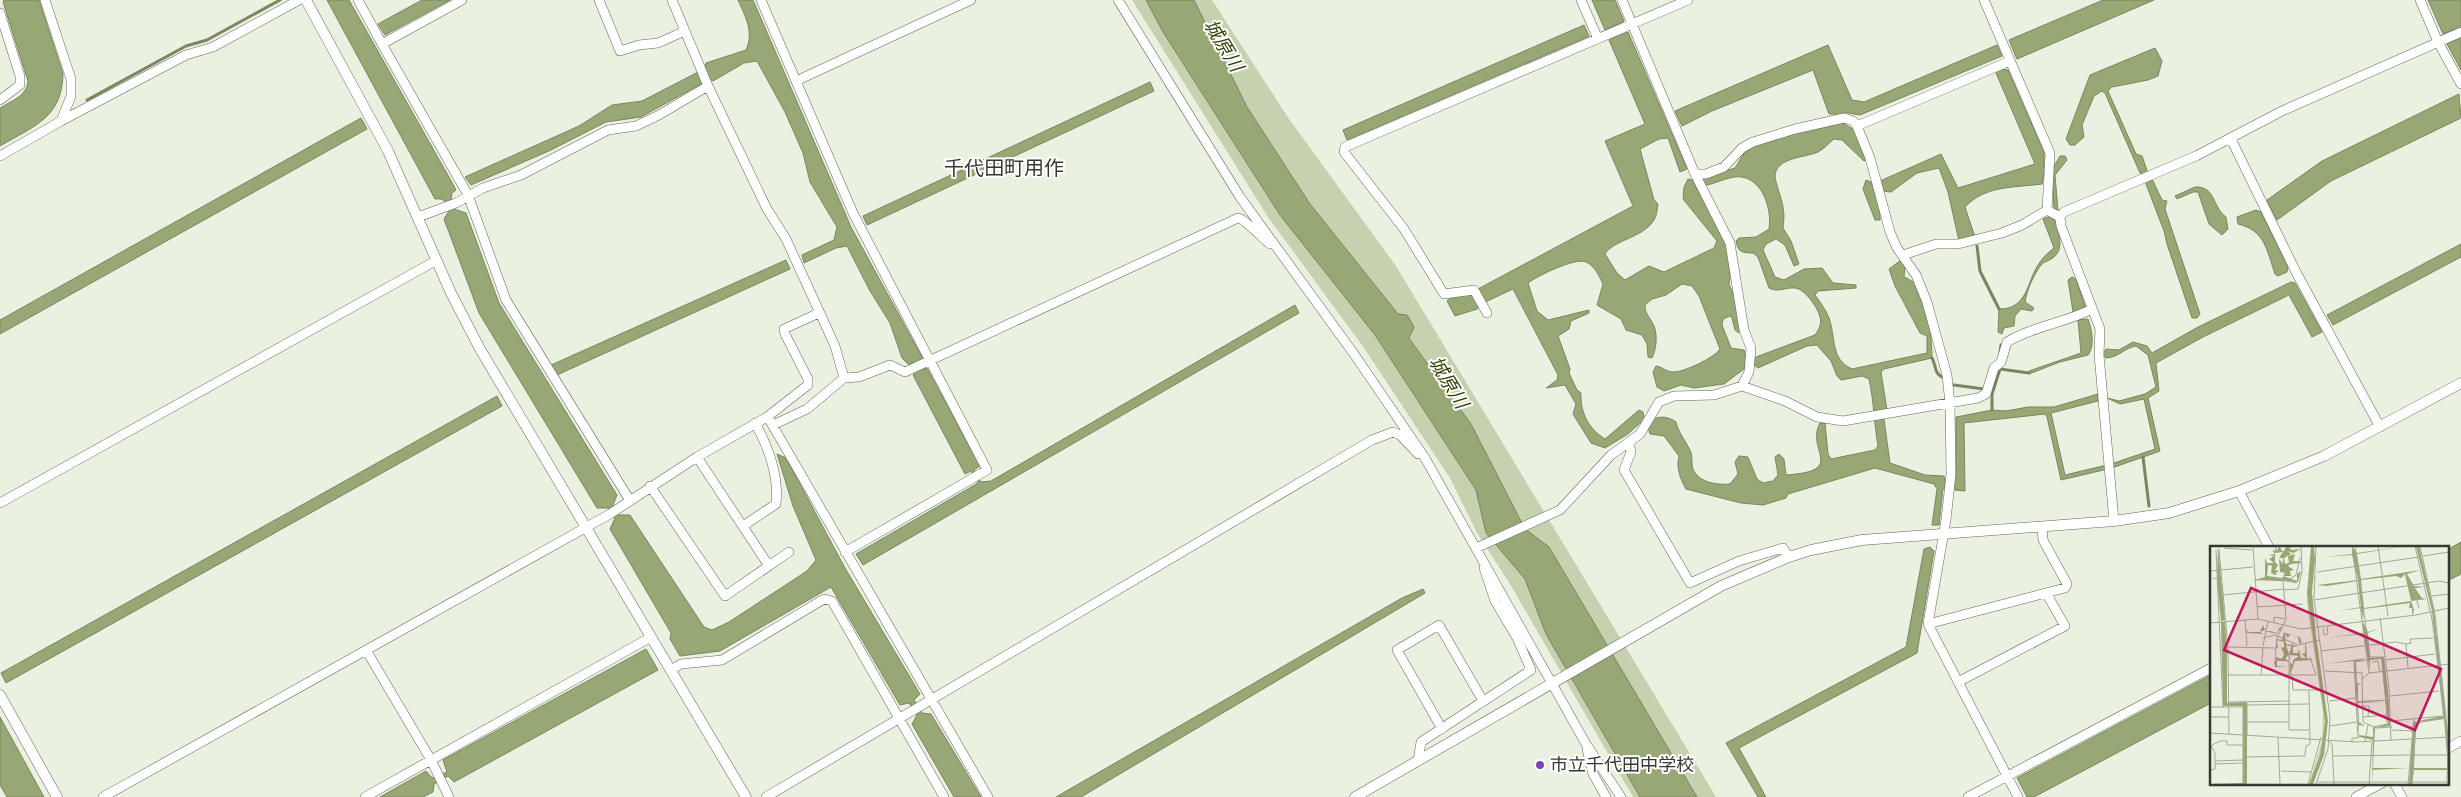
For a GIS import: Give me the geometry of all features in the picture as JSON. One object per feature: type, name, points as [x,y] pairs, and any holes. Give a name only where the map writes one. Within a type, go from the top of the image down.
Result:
[{"type":"street","points":[[45,0],[70,79],[71,96],[61,121]]},
{"type":"street","points":[[0,156],[61,121],[186,56],[213,47],[299,0]]},
{"type":"street","points":[[306,0],[388,151],[480,349],[746,797]]},
{"type":"street","points":[[358,0],[468,195],[506,300],[629,499]]},
{"type":"street","points":[[382,44],[462,0]]},
{"type":"street","points":[[599,0],[620,51],[639,45],[658,43],[685,31]]},
{"type":"street","points":[[672,0],[708,84],[767,209],[786,239],[835,346],[844,378]]},
{"type":"street","points":[[761,0],[853,213],[987,470],[845,552]]},
{"type":"street","points":[[796,81],[970,0]]},
{"type":"street","points":[[1118,0],[1240,197],[1354,354],[1424,458],[1446,493],[1467,536],[1498,586],[1586,744],[1621,797]]},
{"type":"street","points":[[1581,0],[1598,39]]},
{"type":"street","points":[[1622,0],[1695,174],[1732,249],[1742,320],[1751,348],[1749,372],[1742,386]]},
{"type":"street","points":[[1487,313],[1474,290],[1444,294],[1404,229],[1344,152],[1345,147],[1688,0]]},
{"type":"street","points":[[1984,0],[2050,153],[2048,171],[2054,214],[2061,226],[2100,328],[2099,355],[2114,521]]},
{"type":"street","points":[[2420,0],[2438,42],[2461,84]]},
{"type":"street","points":[[0,13],[20,76],[20,85],[0,100]]},
{"type":"street","points":[[1902,255],[1936,244],[1958,244],[2002,233],[2064,212],[2231,140],[2282,111],[2457,34]]},
{"type":"street","points":[[1857,126],[2006,53]]},
{"type":"street","points":[[418,217],[445,208],[468,195],[530,171],[608,130],[636,126],[659,115],[708,84]]},
{"type":"street","points":[[1695,174],[1706,174],[1724,167],[1742,148],[1753,142],[1795,129],[1844,118],[1853,121],[1857,126],[1870,158],[1890,232],[1902,255],[1916,275],[1927,302],[1947,375],[1950,404],[1951,474],[1928,624],[2015,792]]},
{"type":"street","points":[[2231,140],[2296,272],[2380,427]]},
{"type":"street","points":[[773,426],[807,409],[844,378],[859,377],[890,365],[905,372],[1238,218],[1242,219],[1254,232],[1278,250]]},
{"type":"street","points":[[0,503],[437,260]]},
{"type":"street","points":[[1476,548],[1560,510],[1611,455],[1640,434],[1659,402],[1674,396],[1714,395],[1742,386],[1785,401],[1817,417],[1843,421],[1950,404],[1978,398],[1986,394],[1994,368],[2001,362],[2007,342],[2022,333],[2073,319],[2092,309]]},
{"type":"street","points":[[103,797],[586,528],[697,457],[766,417],[808,385],[808,379],[784,330],[819,313]]},
{"type":"street","points":[[1355,797],[1721,586],[1789,557],[1811,550],[1862,540],[2114,521],[2169,513],[2239,492],[2324,456],[2461,383]]},
{"type":"street","points":[[766,417],[773,426],[988,797]]},
{"type":"street","points":[[743,526],[776,504],[777,492],[768,446],[755,423]]},
{"type":"street","points":[[766,797],[1372,440],[1393,432],[1400,435],[1410,448],[1424,458]]},
{"type":"street","points":[[1629,442],[1631,452],[1624,470],[1690,584],[1739,561],[1783,548],[1789,557]]},
{"type":"street","points":[[697,457],[769,566]]},
{"type":"street","points":[[650,486],[725,596],[789,552]]},
{"type":"street","points":[[2239,492],[2267,546]]},
{"type":"street","points":[[1928,624],[2065,588],[2067,584],[2043,540],[2042,527]]},
{"type":"street","points":[[1418,762],[1421,742],[1531,670],[1518,638],[1495,601],[1484,574],[1483,563]]},
{"type":"street","points":[[1958,682],[2065,626],[2046,593]]},
{"type":"street","points":[[671,670],[681,664],[722,660],[824,599],[832,601],[944,797]]},
{"type":"street","points":[[1442,729],[1397,650],[1439,625],[1483,701]]},
{"type":"street","points":[[365,797],[651,637]]},
{"type":"street","points":[[366,650],[431,760],[449,797]]},
{"type":"street","points":[[1968,797],[2210,669]]},
{"type":"street","points":[[0,695],[57,797]]},
{"type":"street","points":[[2448,748],[2461,741]]},
{"type":"street","points":[[1586,744],[1592,774],[1606,797]]},
{"type":"street","points":[[2356,797],[2380,784]]},
{"type":"street","points":[[2395,784],[2402,797]]},
{"type":"shaded area","points":[[4,0],[39,0],[63,74],[58,101],[52,111],[35,126],[0,146],[0,108],[22,94],[28,81],[3,2]]},
{"type":"shaded area","points":[[327,0],[349,0],[456,190],[452,193],[451,199],[454,209],[466,213],[499,303],[617,495],[613,505],[618,515],[630,515],[704,627],[712,630],[729,622],[807,571],[816,560],[793,506],[777,454],[786,458],[845,568],[920,694],[914,700],[922,713],[931,714],[981,797],[954,797],[912,724],[917,715],[909,703],[900,705],[831,587],[720,651],[680,656],[670,639],[671,633],[610,529],[615,518],[609,508],[597,508],[479,313],[444,219],[449,211],[446,203],[441,199],[435,199]]},
{"type":"shaded area","points":[[422,0],[450,0],[385,35],[378,24]]},
{"type":"shaded area","points":[[738,0],[753,0],[851,227],[923,359],[918,363],[922,370],[927,368],[980,466],[974,470],[981,482],[991,481],[1295,305],[1299,313],[863,565],[856,554],[978,483],[971,471],[965,474],[913,375],[918,371],[913,363],[909,365],[902,358],[890,323],[870,291],[847,246],[836,248],[804,263],[802,255],[834,240],[837,227],[810,182],[803,153],[785,112],[757,61],[744,63],[713,81],[710,79],[641,117],[606,122],[551,150],[471,185],[465,177],[579,126],[612,105],[642,101],[704,69],[706,63],[746,50],[749,31]]},
{"type":"shaded area","points":[[1132,0],[1155,0],[1358,301],[1375,335],[1537,584],[1651,797],[1633,797],[1510,584],[1477,533],[1450,478],[1364,348],[1268,217]]},
{"type":"shaded area","points":[[1146,0],[1194,0],[1247,107],[1310,204],[1398,314],[1407,315],[1414,327],[1409,338],[1471,424],[1525,529],[1549,547],[1697,797],[1640,797],[1546,634],[1525,579],[1486,533],[1476,490],[1375,335],[1280,215],[1163,32]]},
{"type":"shaded area","points":[[1194,0],[1212,0],[1289,119],[1396,266],[1716,797],[1681,797],[1525,529],[1471,424],[1409,337],[1407,315],[1398,314],[1310,204],[1247,107]]},
{"type":"shaded area","points":[[1592,0],[1615,0],[1624,21],[1605,30]]},
{"type":"shaded area","points":[[2103,0],[2154,0],[2017,59],[2009,40]]},
{"type":"shaded area","points":[[2428,0],[2461,0],[2461,70],[2447,44],[2459,39],[2455,29],[2443,34]]},
{"type":"shaded area","points":[[1584,25],[1589,36],[1347,140],[1343,130]]},
{"type":"shaded area","points":[[1628,32],[1687,169],[1680,172],[1668,138],[1659,139],[1640,149],[1654,200],[1658,204],[1656,217],[1643,231],[1614,245],[1605,254],[1617,273],[1625,280],[1649,266],[1664,272],[1714,248],[1717,241],[1683,199],[1684,187],[1688,179],[1692,180],[1728,247],[1729,284],[1735,298],[1739,333],[1735,330],[1730,316],[1723,319],[1722,325],[1731,348],[1744,350],[1746,358],[1744,369],[1724,384],[1694,388],[1681,385],[1664,391],[1657,387],[1653,372],[1656,366],[1671,372],[1679,371],[1705,360],[1720,349],[1699,296],[1692,286],[1682,284],[1666,295],[1652,299],[1645,305],[1656,334],[1652,358],[1648,357],[1647,344],[1642,335],[1626,330],[1621,319],[1597,305],[1603,284],[1592,266],[1586,262],[1574,262],[1539,276],[1528,283],[1537,311],[1548,320],[1589,310],[1589,313],[1571,321],[1569,329],[1558,336],[1570,369],[1569,373],[1577,390],[1581,393],[1584,414],[1594,430],[1605,439],[1639,410],[1643,412],[1644,417],[1652,420],[1661,417],[1670,419],[1676,422],[1690,450],[1692,467],[1696,474],[1704,480],[1720,484],[1730,484],[1738,474],[1735,462],[1739,456],[1748,457],[1757,479],[1763,483],[1773,481],[1778,475],[1775,457],[1779,454],[1784,459],[1786,475],[1805,473],[1815,469],[1820,464],[1821,458],[1817,442],[1820,423],[1825,423],[1828,454],[1831,459],[1875,450],[1878,446],[1872,396],[1869,379],[1862,376],[1841,380],[1837,376],[1831,361],[1817,345],[1807,346],[1758,368],[1754,365],[1753,360],[1756,357],[1815,335],[1820,326],[1820,317],[1817,309],[1799,289],[1776,290],[1769,288],[1758,257],[1753,253],[1746,253],[1738,248],[1736,241],[1739,238],[1756,237],[1769,229],[1768,206],[1761,190],[1756,184],[1742,177],[1729,178],[1707,185],[1703,183],[1703,179],[1707,177],[1735,168],[1746,152],[1755,146],[1789,134],[1836,125],[1835,114],[1829,114],[1813,70],[1712,111],[1682,126],[1675,111],[1828,45],[1852,100],[1864,102],[1997,45],[2002,56],[1860,115],[1843,112],[1843,123],[1854,130],[1866,160],[1864,161],[1842,140],[1834,139],[1818,152],[1783,163],[1775,174],[1783,209],[1783,228],[1791,241],[1799,264],[1794,266],[1785,245],[1776,239],[1766,244],[1763,250],[1775,277],[1784,280],[1804,269],[1822,268],[1833,283],[1856,285],[1856,288],[1818,291],[1815,295],[1829,318],[1835,347],[1840,359],[1852,369],[1927,353],[1927,336],[1920,333],[1895,286],[1889,269],[1901,260],[1905,265],[1904,277],[1915,283],[1926,308],[1932,358],[1884,369],[1881,372],[1887,410],[1883,412],[1890,463],[1925,475],[1944,476],[1946,487],[1943,489],[1939,525],[1932,525],[1937,489],[1934,484],[1875,468],[1788,494],[1786,498],[1763,505],[1741,503],[1686,489],[1679,473],[1679,456],[1664,436],[1650,434],[1648,427],[1640,423],[1628,434],[1605,448],[1591,443],[1573,414],[1576,404],[1565,385],[1546,388],[1557,380],[1558,375],[1513,289],[1479,305],[1477,309],[1455,316],[1447,301],[1450,299],[1478,289],[1633,206],[1605,141],[1645,124],[1609,40]]},
{"type":"shaded area","points":[[2155,48],[2162,61],[2158,76],[2148,80],[2112,87],[2108,91],[2136,154],[2142,156],[2150,179],[2153,181],[2162,200],[2167,201],[2165,209],[2200,314],[2197,318],[2192,318],[2144,174],[2140,173],[2105,93],[2102,91],[2094,96],[2082,125],[2084,137],[2075,145],[2070,145],[2066,139],[2090,75]]},
{"type":"shaded area","points":[[2001,69],[2008,70],[2044,152],[2044,169],[2052,170],[2060,156],[2065,156],[2067,160],[2055,175],[2058,211],[2054,219],[2060,239],[2059,249],[2054,257],[2041,265],[2031,283],[2025,302],[2034,308],[2032,311],[2021,309],[2015,316],[2014,326],[2004,328],[2002,334],[1998,332],[1999,309],[2009,308],[2021,299],[2026,293],[2035,269],[2044,256],[2054,248],[2043,219],[2051,216],[2054,209],[2052,174],[2044,173],[2042,184],[1991,191],[1973,200],[1965,207],[1975,237],[1959,241],[1948,192],[1939,168],[1917,173],[1891,192],[1882,191],[1880,181],[1941,154],[1958,188],[2035,164],[1996,73]]},
{"type":"shaded area","points":[[1150,82],[1154,91],[867,225],[863,216]]},
{"type":"shaded area","points":[[2459,94],[2461,118],[2331,181],[2277,220],[2267,200],[2322,161]]},
{"type":"shaded area","points":[[361,118],[367,129],[0,334],[0,320]]},
{"type":"shaded area","points":[[1866,180],[1871,182],[1880,205],[1880,220],[1875,220],[1863,189]]},
{"type":"shaded area","points":[[2195,187],[2207,190],[2226,217],[2228,229],[2222,235],[2209,224],[2198,192],[2193,192],[2177,199],[2175,196]]},
{"type":"shaded area","points":[[2256,210],[2261,212],[2288,267],[2287,272],[2278,276],[2275,274],[2267,250],[2259,236],[2247,227],[2238,224],[2237,217]]},
{"type":"shaded area","points":[[2461,244],[2461,257],[2333,325],[2327,315]]},
{"type":"shaded area","points":[[786,260],[790,269],[557,375],[551,365]]},
{"type":"shaded area","points":[[2072,277],[2076,279],[2085,306],[2081,311],[2073,312],[2068,280]]},
{"type":"shaded area","points":[[2291,282],[2295,283],[2322,332],[2312,337],[2289,295],[2203,337],[2156,363],[2159,391],[2148,398],[2160,451],[2112,468],[2061,480],[2045,414],[1964,423],[1965,491],[1955,490],[1956,417],[1992,410],[2006,411],[2028,407],[2054,407],[2098,394],[2098,401],[2051,413],[2065,475],[2111,464],[2155,449],[2144,399],[2120,404],[2107,398],[2119,401],[2145,394],[2156,387],[2148,355],[2136,346],[2106,358],[2103,354],[2106,349],[2119,350],[2133,342],[2147,346],[2152,353],[2198,327]]},
{"type":"shaded area","points":[[2088,319],[2092,332],[2092,347],[2088,355],[2060,362],[2029,374],[2029,371],[2081,353],[2078,320]]},
{"type":"shaded area","points":[[497,396],[502,406],[6,683],[1,673]]},
{"type":"shaded area","points":[[2461,542],[2461,574],[2448,580],[2448,549]]},
{"type":"shaded area","points":[[1930,547],[1934,551],[1917,653],[1739,748],[1766,797],[1758,797],[1726,743],[1906,647],[1924,549]]},
{"type":"shaded area","points":[[1423,589],[1425,593],[1081,797],[1056,797],[1402,598]]},
{"type":"shaded area","points":[[646,649],[658,670],[454,782],[448,776],[434,784],[433,792],[423,797],[380,797],[426,771],[432,778],[447,772],[443,760]]},
{"type":"shaded area","points":[[2210,676],[2210,704],[2034,797],[2027,797],[2017,778]]},
{"type":"shaded area","points":[[0,717],[44,797],[7,797],[0,785]]},
{"type":"waterway","points":[[87,100],[186,46],[207,40],[280,0]]},
{"type":"waterway","points":[[1977,246],[1980,271],[1999,309]]},
{"type":"waterway","points":[[2000,352],[2001,345]]},
{"type":"waterway","points":[[1932,358],[1937,372],[1945,378]]},
{"type":"waterway","points":[[1992,410],[1992,394],[2000,369],[2029,373]]},
{"type":"waterway","points":[[1954,385],[1984,389]]},
{"type":"waterway","points":[[2143,457],[2149,506]]},
{"type":"place","name":"市立千代田中学校","points":[[1540,765]]},
{"type":"district","name":"千代田町用作","points":[[1004,168]]},
{"type":"water label","name":"城原川","points":[[1224,45]]},
{"type":"water label","name":"城原川","points":[[1449,382]]}]
